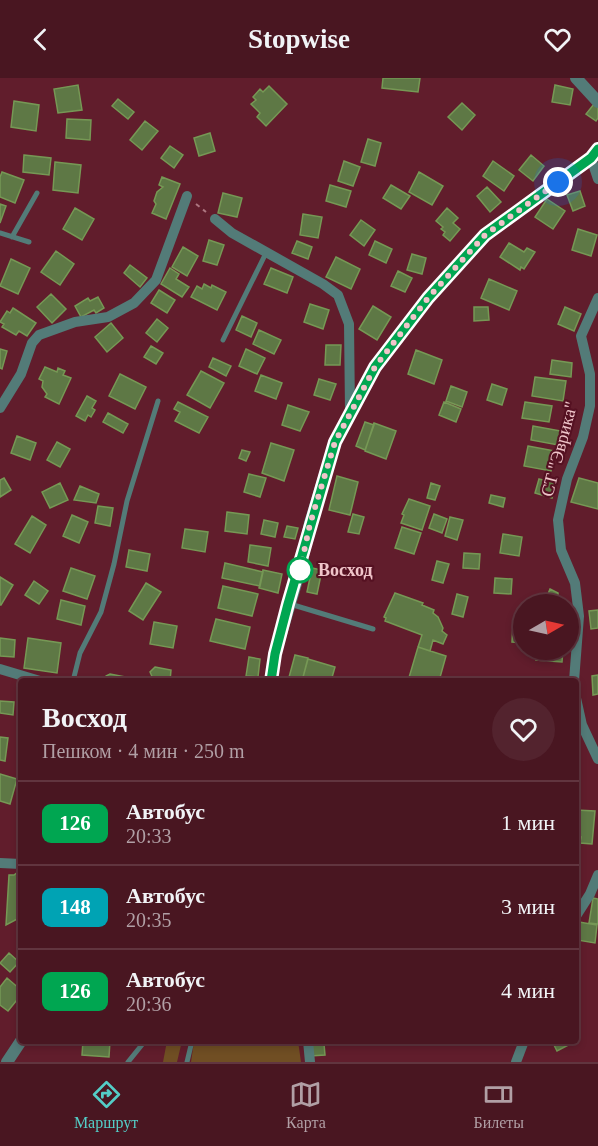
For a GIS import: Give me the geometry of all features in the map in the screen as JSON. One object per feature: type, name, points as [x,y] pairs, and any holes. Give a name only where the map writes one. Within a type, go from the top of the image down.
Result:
[{"type":"street","points":[[576,78],[598,102]]},
{"type":"street","points":[[271,678],[288,604],[335,442],[375,367],[400,333],[485,235],[594,154],[598,179]]},
{"type":"street","points":[[0,408],[21,374],[32,343],[39,335],[75,322],[108,317],[134,303],[156,280],[187,196]]},
{"type":"street","points":[[215,219],[232,233],[323,284],[338,295],[349,324],[350,411]]},
{"type":"street","name":"СТ \"Эврика\"","points":[[574,678],[579,616],[575,583],[561,550],[558,519],[567,479],[583,437],[590,406],[590,374],[581,336],[598,298]]},
{"type":"street","points":[[0,669],[30,678]]},
{"type":"street","points":[[579,712],[582,725],[598,759]]},
{"type":"street","points":[[0,863],[18,864]]},
{"type":"street","points":[[579,911],[590,894],[598,874]]},
{"type":"street","points":[[7,1062],[19,1044]]},
{"type":"street","points":[[308,1044],[310,1062]]},
{"type":"street","points":[[516,1062],[523,1044]]},
{"type":"lane","points":[[12,237],[37,193]]},
{"type":"lane","points":[[0,232],[29,242]]},
{"type":"lane","points":[[223,340],[266,253]]},
{"type":"lane","points":[[74,678],[80,653],[101,612],[128,501],[158,401]]},
{"type":"lane","points":[[288,604],[373,629]]},
{"type":"lane","points":[[128,1062],[143,1044]]},
{"type":"lane","points":[[187,1062],[191,1044]]},
{"type":"path","points":[[187,196],[215,219]]},
{"type":"shaded area","points":[[166,1044],[181,1044],[177,1062],[163,1062]]},
{"type":"shaded area","points":[[194,1044],[298,1044],[301,1062],[191,1062]]},
{"type":"building","points":[[383,78],[420,78],[418,92],[382,88]]},
{"type":"building","points":[[78,85],[82,110],[58,113],[54,89]]},
{"type":"building","points":[[555,85],[573,89],[570,105],[552,102]]},
{"type":"building","points":[[269,86],[287,104],[266,126],[257,117],[260,113],[251,104],[256,100],[253,97],[260,89],[263,92]]},
{"type":"building","points":[[118,99],[134,112],[128,119],[112,106]]},
{"type":"building","points":[[14,101],[39,105],[36,131],[11,127]]},
{"type":"building","points":[[462,103],[475,115],[462,130],[448,117]]},
{"type":"building","points":[[594,104],[598,107],[596,121],[586,114]]},
{"type":"building","points":[[67,119],[91,120],[90,140],[66,138]]},
{"type":"building","points":[[145,121],[158,131],[142,150],[130,140]]},
{"type":"building","points":[[210,133],[215,151],[199,156],[194,138]]},
{"type":"building","points":[[368,139],[381,143],[375,166],[361,162]]},
{"type":"building","points":[[170,146],[183,155],[174,168],[161,158]]},
{"type":"building","points":[[24,155],[51,158],[49,175],[23,172]]},
{"type":"building","points":[[531,155],[544,166],[533,181],[519,170]]},
{"type":"building","points":[[344,161],[360,167],[353,186],[338,181]]},
{"type":"building","points":[[493,161],[514,176],[504,191],[483,176]]},
{"type":"building","points":[[55,162],[81,165],[78,193],[53,190]]},
{"type":"building","points":[[2,172],[24,180],[15,203],[0,197]]},
{"type":"building","points":[[419,172],[443,186],[432,205],[409,192]]},
{"type":"building","points":[[162,177],[180,184],[166,219],[152,213],[156,204],[154,201],[157,192],[163,187],[159,185]]},
{"type":"building","points":[[330,185],[351,191],[346,207],[326,201]]},
{"type":"building","points":[[391,185],[410,196],[401,209],[383,198]]},
{"type":"building","points":[[487,187],[501,202],[490,212],[477,196]]},
{"type":"building","points":[[580,191],[585,206],[573,211],[567,195]]},
{"type":"building","points":[[223,193],[242,198],[237,217],[218,213]]},
{"type":"building","points":[[547,199],[565,211],[553,229],[535,217]]},
{"type":"building","points":[[0,204],[6,206],[0,223]]},
{"type":"building","points":[[75,208],[94,219],[82,240],[63,229]]},
{"type":"building","points":[[447,208],[458,218],[453,223],[460,229],[450,241],[443,235],[445,232],[441,229],[443,227],[436,221]]},
{"type":"building","points":[[303,214],[322,217],[318,238],[300,235]]},
{"type":"building","points":[[361,220],[375,230],[364,246],[350,235]]},
{"type":"building","points":[[578,229],[597,235],[591,256],[572,250]]},
{"type":"building","points":[[209,240],[224,245],[217,265],[203,261]]},
{"type":"building","points":[[297,241],[312,247],[308,259],[292,253]]},
{"type":"building","points":[[375,241],[392,249],[386,263],[369,255]]},
{"type":"building","points":[[509,243],[524,252],[527,248],[535,252],[524,269],[521,267],[520,270],[500,257]]},
{"type":"building","points":[[183,247],[198,256],[187,276],[172,267]]},
{"type":"building","points":[[56,251],[74,264],[60,285],[41,272]]},
{"type":"building","points":[[412,254],[426,258],[422,274],[407,270]]},
{"type":"building","points":[[336,257],[360,269],[351,289],[326,277]]},
{"type":"building","points":[[11,259],[30,268],[18,294],[0,286]]},
{"type":"building","points":[[130,265],[147,278],[140,287],[124,273]]},
{"type":"building","points":[[170,268],[179,274],[176,279],[189,287],[182,297],[161,284]]},
{"type":"building","points":[[271,268],[293,277],[287,293],[264,284]]},
{"type":"building","points":[[398,271],[412,278],[405,292],[391,286]]},
{"type":"building","points":[[489,279],[517,291],[509,310],[481,298]]},
{"type":"building","points":[[204,284],[226,292],[217,310],[191,297],[197,286],[202,289]]},
{"type":"building","points":[[159,290],[175,300],[167,313],[151,303]]},
{"type":"building","points":[[51,294],[66,309],[52,323],[37,307]]},
{"type":"building","points":[[98,297],[104,308],[81,317],[75,306],[88,298],[90,301]]},
{"type":"building","points":[[310,304],[329,310],[323,329],[304,322]]},
{"type":"building","points":[[373,306],[391,317],[377,340],[359,329]]},
{"type":"building","points":[[474,307],[488,307],[489,320],[474,321]]},
{"type":"building","points":[[565,307],[581,314],[574,331],[558,324]]},
{"type":"building","points":[[13,308],[36,323],[27,336],[19,331],[16,335],[2,327],[4,324],[0,322],[7,311],[10,313]]},
{"type":"building","points":[[242,316],[257,323],[251,337],[236,330]]},
{"type":"building","points":[[157,319],[168,328],[157,342],[146,333]]},
{"type":"building","points":[[111,323],[123,338],[107,352],[95,337]]},
{"type":"building","points":[[259,330],[281,340],[274,354],[253,344]]},
{"type":"building","points":[[326,345],[341,345],[340,365],[325,365]]},
{"type":"building","points":[[151,346],[163,353],[156,364],[144,357]]},
{"type":"building","points":[[0,349],[7,351],[2,369],[0,368]]},
{"type":"building","points":[[246,349],[265,358],[257,374],[239,366]]},
{"type":"building","points":[[416,350],[442,360],[434,384],[408,374]]},
{"type":"building","points":[[213,358],[231,366],[226,376],[209,367]]},
{"type":"building","points":[[552,360],[572,363],[571,377],[550,374]]},
{"type":"building","points":[[45,367],[57,372],[58,368],[65,371],[63,375],[71,378],[59,404],[45,397],[47,394],[42,387],[43,381],[39,379]]},
{"type":"building","points":[[201,371],[224,383],[210,408],[187,395]]},
{"type":"building","points":[[120,374],[146,387],[135,409],[109,396]]},
{"type":"building","points":[[261,375],[282,383],[276,399],[255,391]]},
{"type":"building","points":[[535,377],[566,381],[563,401],[532,396]]},
{"type":"building","points":[[319,379],[336,384],[330,400],[314,395]]},
{"type":"building","points":[[492,384],[507,389],[502,405],[487,400]]},
{"type":"building","points":[[451,386],[467,392],[462,407],[446,401]]},
{"type":"building","points":[[87,396],[96,401],[92,408],[95,410],[91,417],[88,415],[85,421],[76,416]]},
{"type":"building","points":[[178,402],[208,417],[199,433],[175,421],[180,412],[174,409]]},
{"type":"building","points":[[444,402],[461,409],[456,422],[439,415]]},
{"type":"building","points":[[525,402],[552,406],[549,422],[522,418]]},
{"type":"building","points":[[288,405],[309,412],[300,431],[282,425]]},
{"type":"building","points":[[108,413],[128,424],[123,433],[103,422]]},
{"type":"building","points":[[365,422],[374,425],[365,450],[356,446]]},
{"type":"building","points":[[374,423],[396,431],[386,459],[365,451]]},
{"type":"building","points":[[533,426],[561,431],[558,445],[531,440]]},
{"type":"building","points":[[17,436],[36,443],[30,460],[11,453]]},
{"type":"building","points":[[57,442],[70,449],[60,467],[47,460]]},
{"type":"building","points":[[271,443],[294,450],[284,481],[262,473]]},
{"type":"building","points":[[528,446],[555,451],[551,471],[524,466]]},
{"type":"building","points":[[242,450],[250,452],[246,461],[239,458]]},
{"type":"building","points":[[249,474],[266,478],[260,497],[244,492]]},
{"type":"building","points":[[337,476],[358,482],[350,515],[329,510]]},
{"type":"building","points":[[4,478],[11,490],[0,497],[0,480]]},
{"type":"building","points":[[579,478],[598,483],[598,509],[571,502]]},
{"type":"building","points":[[539,479],[556,483],[552,498],[535,493]]},
{"type":"building","points":[[60,483],[68,500],[50,508],[42,492]]},
{"type":"building","points":[[431,483],[440,486],[435,500],[427,498]]},
{"type":"building","points":[[80,486],[99,494],[96,503],[74,500]]},
{"type":"building","points":[[491,495],[505,498],[503,507],[489,503]]},
{"type":"building","points":[[409,499],[430,506],[422,530],[401,523],[404,515],[402,514]]},
{"type":"building","points":[[98,506],[113,508],[110,526],[95,523]]},
{"type":"building","points":[[227,512],[249,515],[247,534],[225,531]]},
{"type":"building","points":[[353,514],[364,517],[359,534],[348,532]]},
{"type":"building","points":[[434,514],[447,519],[442,533],[429,528]]},
{"type":"building","points":[[72,515],[88,522],[79,543],[63,536]]},
{"type":"building","points":[[32,516],[46,525],[30,553],[15,544]]},
{"type":"building","points":[[450,517],[463,520],[457,540],[445,536]]},
{"type":"building","points":[[264,520],[278,523],[275,537],[261,534]]},
{"type":"building","points":[[287,526],[298,528],[295,539],[284,537]]},
{"type":"building","points":[[402,527],[421,533],[414,554],[395,548]]},
{"type":"building","points":[[185,529],[208,532],[205,552],[182,548]]},
{"type":"building","points":[[503,534],[522,537],[519,556],[500,553]]},
{"type":"building","points":[[250,545],[271,548],[268,566],[248,562]]},
{"type":"building","points":[[129,550],[150,554],[147,571],[126,567]]},
{"type":"building","points":[[464,553],[480,554],[479,569],[463,568]]},
{"type":"building","points":[[437,561],[449,564],[443,583],[432,580]]},
{"type":"building","points":[[225,563],[263,572],[260,586],[222,578]]},
{"type":"building","points":[[71,568],[95,576],[87,599],[63,591]]},
{"type":"building","points":[[312,568],[322,570],[317,594],[307,592]]},
{"type":"building","points":[[263,570],[282,574],[278,593],[259,588]]},
{"type":"building","points":[[0,577],[13,585],[1,605],[0,605]]},
{"type":"building","points":[[495,578],[512,579],[511,594],[494,593]]},
{"type":"building","points":[[34,581],[48,591],[39,604],[25,595]]},
{"type":"building","points":[[146,583],[161,592],[143,620],[129,611]]},
{"type":"building","points":[[223,586],[258,594],[252,616],[218,608]]},
{"type":"building","points":[[550,589],[558,593],[558,594],[548,594]]},
{"type":"building","points":[[395,593],[423,603],[422,605],[434,610],[433,613],[438,617],[443,628],[442,631],[447,635],[443,644],[433,640],[430,651],[418,647],[422,635],[385,621],[384,617]]},
{"type":"building","points":[[457,594],[468,597],[463,617],[452,614]]},
{"type":"building","points":[[61,600],[85,606],[81,625],[57,619]]},
{"type":"building","points":[[598,610],[598,628],[591,629],[589,611]]},
{"type":"building","points":[[216,619],[250,627],[245,649],[210,641]]},
{"type":"building","points":[[154,622],[177,626],[173,648],[150,644]]},
{"type":"building","points":[[0,638],[15,640],[14,657],[0,656]]},
{"type":"building","points":[[28,638],[61,643],[57,673],[24,668]]},
{"type":"building","points":[[418,647],[446,656],[440,678],[409,678]]},
{"type":"building","points":[[295,655],[308,658],[303,678],[289,678]]},
{"type":"building","points":[[249,657],[260,659],[258,677],[246,676]]},
{"type":"building","points":[[308,659],[335,667],[332,678],[303,678]]},
{"type":"building","points":[[536,660],[562,660],[562,662]]},
{"type":"building","points":[[155,667],[171,670],[170,678],[153,678],[150,672]]},
{"type":"building","points":[[110,674],[126,678],[106,678]]},
{"type":"building","points":[[598,675],[598,694],[593,695],[592,676]]},
{"type":"building","points":[[0,701],[14,702],[13,715],[0,713]]},
{"type":"building","points":[[0,737],[8,738],[5,761],[0,760]]},
{"type":"building","points":[[0,774],[17,779],[10,804],[0,801]]},
{"type":"building","points":[[579,810],[595,811],[592,844],[580,843],[581,837],[579,837]]},
{"type":"building","points":[[18,872],[18,919],[6,925],[9,875]]},
{"type":"building","points":[[593,898],[598,899],[598,924],[589,923]]},
{"type":"building","points":[[579,922],[597,925],[595,943],[579,940]]},
{"type":"building","points":[[9,953],[18,961],[10,972],[0,963]]},
{"type":"building","points":[[7,978],[18,987],[18,999],[8,1011],[0,1005],[0,987]]},
{"type":"building","points":[[83,1044],[110,1044],[109,1057],[82,1055]]},
{"type":"building","points":[[310,1044],[324,1044],[325,1055],[310,1056]]},
{"type":"building","points":[[554,1044],[570,1044],[557,1051]]},
{"type":"bus line","name":"126","points":[[271,678],[288,604],[300,570],[310,524],[335,442],[375,367],[428,298],[485,235],[591,158],[598,149]]},
{"type":"place","name":"Восход","points":[[300,570]]},
{"type":"route","points":[[300,570],[310,524],[335,442],[375,367],[428,298],[485,235],[558,182]]}]
